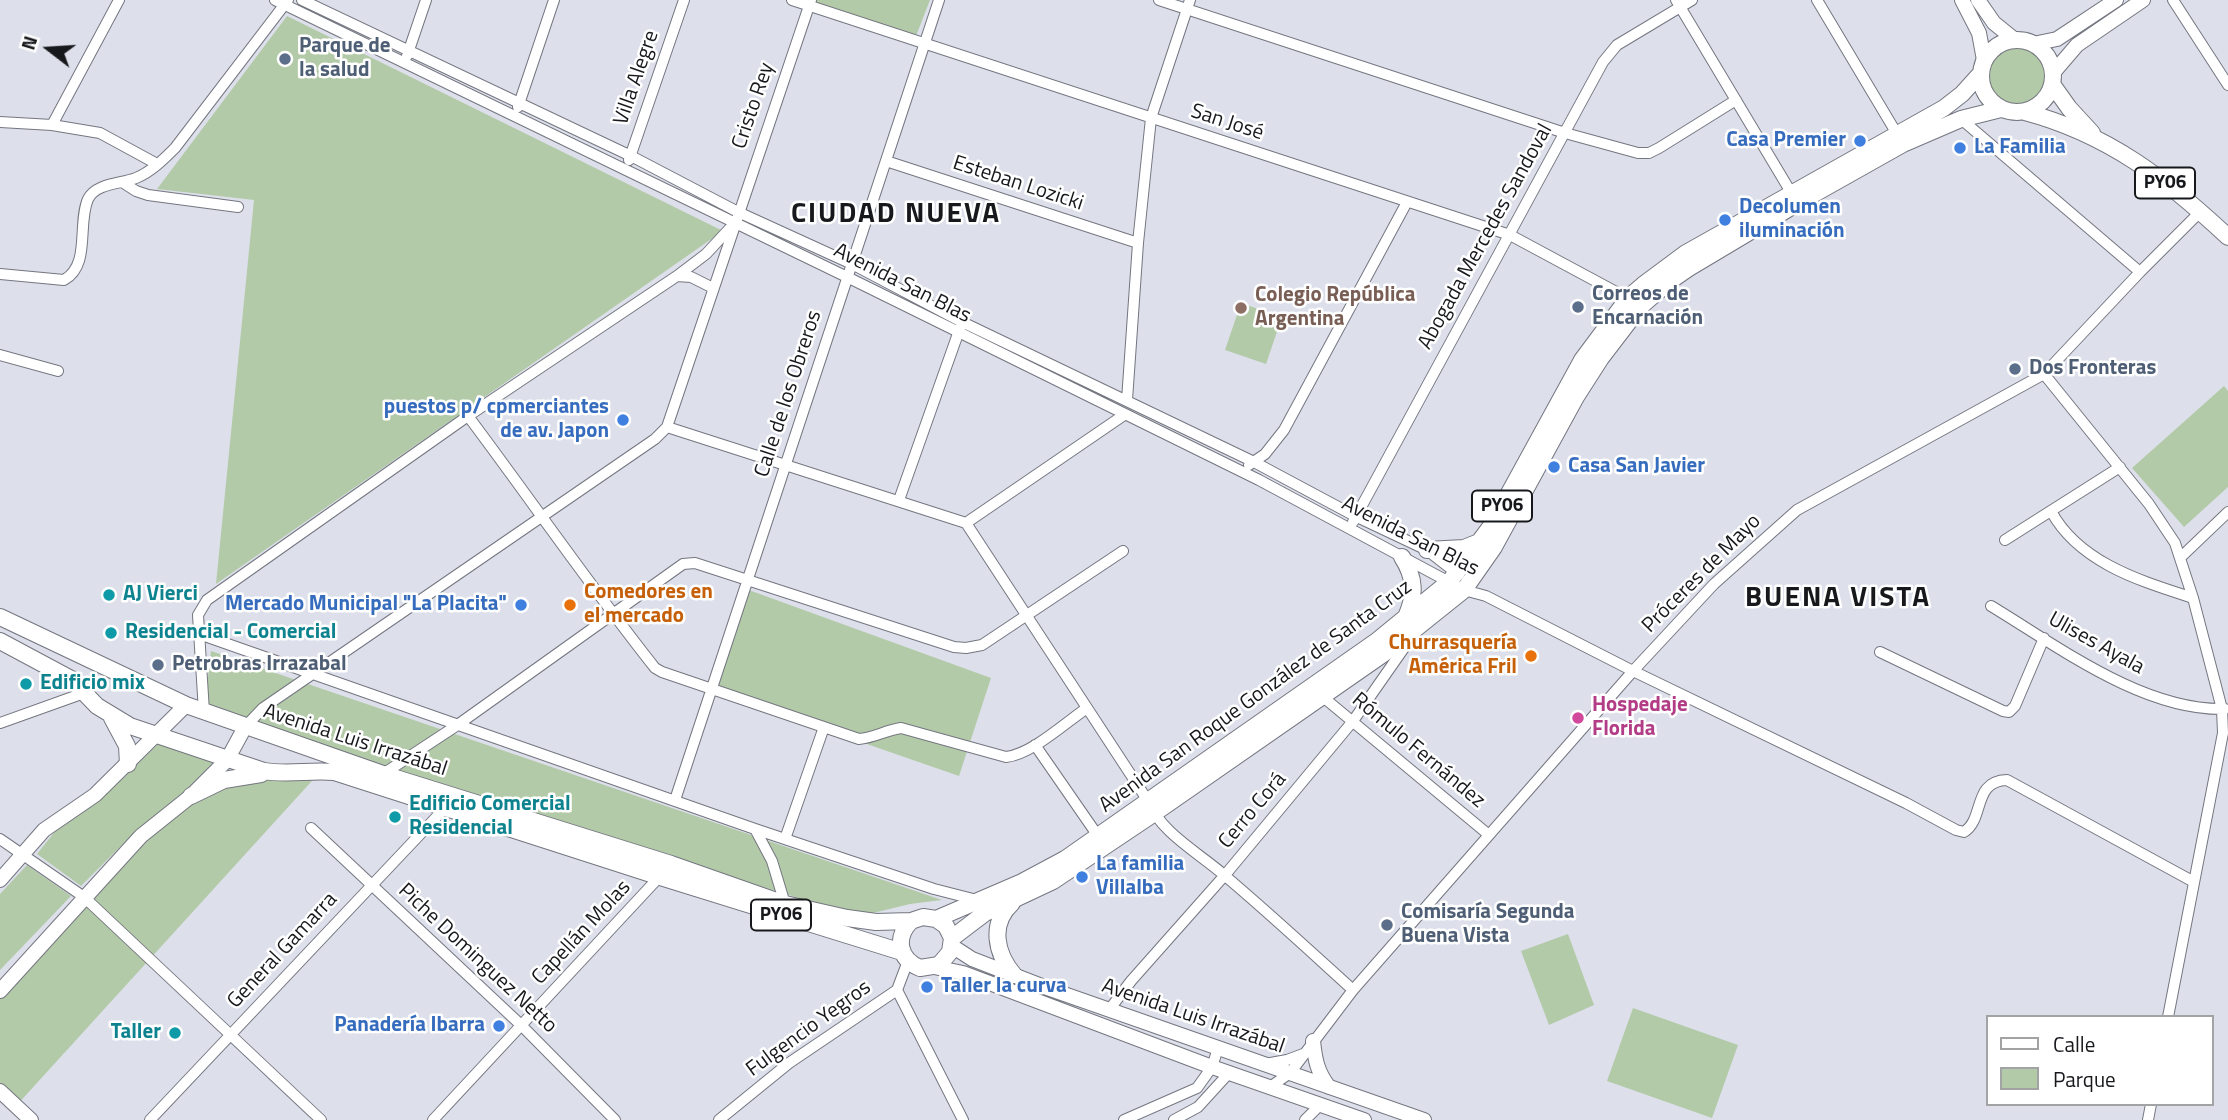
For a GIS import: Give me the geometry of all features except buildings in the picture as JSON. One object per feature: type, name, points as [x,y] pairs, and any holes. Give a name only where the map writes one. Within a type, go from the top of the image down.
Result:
[{"type":"highway","name":"PY06","points":[[1983,66],[1997,46],[2015,40]]},
{"type":"highway","points":[[2015,40],[2033,44]]},
{"type":"highway","name":"PY06","points":[[2033,44],[2045,53],[2052,79],[2069,108],[2096,137]]},
{"type":"highway","name":"Avenida San Roque González de Santa Cruz","points":[[1460,581],[1479,542],[1542,435],[1582,360],[1634,302],[1794,197],[1900,139],[1953,101],[1983,66]]},
{"type":"highway","points":[[1983,66],[1984,92],[1990,101],[2001,109]]},
{"type":"highway","points":[[2025,112],[2040,104],[2048,95],[2052,79]]},
{"type":"highway","name":"Avenida San Roque González de Santa Cruz","points":[[1900,139],[2001,109]]},
{"type":"highway","name":"PY06","points":[[2001,109],[2057,121],[2096,137],[2150,171],[2228,237]]},
{"type":"highway","name":"Avenida San Roque González de Santa Cruz","points":[[936,919],[1056,864],[1098,836],[1151,808],[1323,697],[1460,581],[1510,518],[1576,397],[1634,302]]},
{"type":"highway","points":[[1426,550],[1464,548],[1479,542]]},
{"type":"highway","points":[[1402,557],[1411,570],[1414,584],[1411,624]]},
{"type":"highway","name":"Avenida Luis Irrazábal","points":[[0,617],[186,705],[245,727],[383,774],[671,864],[785,904],[876,922],[911,922],[923,917],[936,919],[946,926],[952,942]]},
{"type":"highway","name":"Avenida San Roque González de Santa Cruz","points":[[952,942],[985,913],[1053,881],[1151,808],[1411,624]]},
{"type":"highway","name":"Avenida Luis Irrazábal","points":[[0,641],[55,668],[111,716],[156,736],[279,774],[334,772],[905,956],[920,968],[934,967]]},
{"type":"highway","points":[[111,716],[127,746],[128,764]]},
{"type":"highway","points":[[191,796],[223,780],[241,775],[279,774]]},
{"type":"highway","points":[[1014,975],[1006,965],[999,948],[997,928],[1004,910],[1020,897]]},
{"type":"highway","points":[[905,956],[901,935],[911,922]]},
{"type":"highway","name":"PY06","points":[[934,967],[944,962],[952,942]]},
{"type":"main road","points":[[1962,0],[1979,33],[1983,66]]},
{"type":"main road","points":[[1978,0],[1994,23],[2015,40]]},
{"type":"main road","points":[[2033,44],[2057,39],[2116,0]]},
{"type":"main road","points":[[2052,79],[2077,45],[2143,0]]},
{"type":"main road","points":[[0,880],[50,825],[95,795],[186,705]]},
{"type":"main road","points":[[0,991],[141,836],[191,796],[227,760],[245,727]]},
{"type":"main road","name":"Avenida Luis Irrazábal","points":[[952,942],[972,959],[1014,975],[1424,1120]]},
{"type":"main road","name":"Avenida Luis Irrazábal","points":[[934,967],[963,973],[1212,1067],[1364,1120]]},
{"type":"main road","points":[[1309,1047],[1320,1076],[1329,1087]]},
{"type":"main road","points":[[0,1091],[31,1120]]},
{"type":"street","points":[[52,125],[120,0]]},
{"type":"street","name":"Avenida San Blas","points":[[302,0],[631,156],[738,212],[852,264],[960,328],[1124,415],[1349,527],[1402,557],[1460,581],[1633,671],[1894,797],[1956,830],[1964,832],[1969,829],[1989,785],[1996,780],[2007,780],[2194,882]]},
{"type":"street","points":[[405,62],[426,0]]},
{"type":"street","points":[[515,117],[554,0]]},
{"type":"street","name":"Villa Alegre","points":[[626,169],[684,0]]},
{"type":"street","name":"San José","points":[[792,0],[810,3],[1510,235],[1634,302]]},
{"type":"street","name":"Calle de los Obreros","points":[[675,800],[939,0]]},
{"type":"street","points":[[1159,0],[1189,5],[1564,133],[1626,151],[1649,153],[1736,100]]},
{"type":"street","name":"Abogada Mercedes Sandoval","points":[[1349,527],[1609,52],[1678,3],[1692,0]]},
{"type":"street","points":[[1817,0],[1900,139]]},
{"type":"street","points":[[2173,0],[2228,85]]},
{"type":"street","points":[[0,274],[64,280],[71,276],[78,264],[89,198],[99,189],[137,178],[175,148],[283,1]]},
{"type":"street","name":"Avenida San Blas","points":[[283,1],[735,224],[960,328],[1127,400],[1254,462],[1426,550],[1460,581]]},
{"type":"street","name":"Cristo Rey","points":[[667,427],[810,3]]},
{"type":"street","points":[[1678,3],[1794,197]]},
{"type":"street","points":[[1127,400],[1138,243],[1151,118],[1189,5]]},
{"type":"street","points":[[1961,119],[2140,272]]},
{"type":"street","points":[[0,122],[52,125],[100,133],[156,164]]},
{"type":"street","name":"Esteban Lozicki","points":[[886,161],[1138,243]]},
{"type":"street","points":[[122,182],[148,195],[239,207]]},
{"type":"street","points":[[1239,471],[1276,443],[1407,202]]},
{"type":"street","name":"Próceres de Mayo","points":[[1270,1087],[1290,1073],[1353,990],[1633,671],[1714,584],[1797,510],[2044,374],[2200,212]]},
{"type":"street","points":[[204,712],[198,615],[207,600],[468,416],[677,276],[706,254],[735,224]]},
{"type":"street","points":[[677,276],[691,277],[713,288]]},
{"type":"street","points":[[899,500],[960,328]]},
{"type":"street","points":[[0,355],[58,371]]},
{"type":"street","points":[[2044,374],[2120,467],[2164,526],[2181,557],[2225,709],[2223,733],[2168,1015]]},
{"type":"street","points":[[966,523],[1124,415]]},
{"type":"street","points":[[468,416],[543,516],[611,614],[654,668],[859,739],[871,738],[888,729],[901,728],[1006,757],[1016,756],[1035,745],[1087,708]]},
{"type":"street","points":[[245,727],[257,712],[655,439],[667,427],[966,523],[1166,828],[1224,875],[1353,990]]},
{"type":"street","points":[[2004,540],[2120,467]]},
{"type":"street","points":[[2052,511],[2060,526],[2090,553],[2110,566],[2148,583],[2193,598]]},
{"type":"street","points":[[2181,557],[2228,512]]},
{"type":"street","points":[[383,774],[456,726],[683,564],[695,563],[954,647],[967,648],[982,645],[1123,551]]},
{"type":"street","name":"Ulises Ayala","points":[[1991,606],[2118,681],[2142,692],[2196,707],[2225,709]]},
{"type":"street","name":"Cerro Corá","points":[[1109,1010],[1353,721],[1411,624]]},
{"type":"street","points":[[199,634],[755,829],[934,889],[977,900]]},
{"type":"street","points":[[1880,652],[2009,712],[2015,706],[2044,638]]},
{"type":"street","points":[[0,723],[84,693]]},
{"type":"street","name":"Rómulo Fernández","points":[[1323,697],[1489,835]]},
{"type":"street","points":[[785,839],[824,727]]},
{"type":"street","points":[[1035,745],[1098,836]]},
{"type":"street","name":"General Gamarra","points":[[150,1120],[444,809]]},
{"type":"street","name":"Piche Dominguez Netto","points":[[311,828],[522,1026],[615,1120]]},
{"type":"street","points":[[755,829],[772,861],[785,904]]},
{"type":"street","points":[[0,839],[84,897],[321,1120]]},
{"type":"street","name":"Capellán Molas","points":[[433,1120],[671,864]]},
{"type":"street","name":"Fulgencio Yegros","points":[[719,1120],[789,1063],[897,990],[905,956]]},
{"type":"street","points":[[897,990],[962,1120]]},
{"type":"street","points":[[1264,1064],[1287,1060],[1309,1047]]},
{"type":"street","points":[[1124,1120],[1197,1088],[1212,1067],[1218,1048]]},
{"type":"street","points":[[1174,1120],[1198,1107],[1229,1073]]},
{"type":"street","points":[[1305,1120],[1320,1105]]},
{"type":"green space","points":[[930,0],[916,36],[812,2]]},
{"type":"green space","points":[[287,16],[723,231],[216,584],[254,200],[157,189]]},
{"type":"green space","points":[[2016,45],[2037,54],[2046,75],[2037,96],[2016,105],[1995,96],[1986,75],[1995,54]]},
{"type":"green space","points":[[1241,303],[1282,317],[1266,364],[1225,350]]},
{"type":"green space","points":[[2224,386],[2228,391],[2228,487],[2184,527],[2132,468]]},
{"type":"green space","points":[[746,589],[991,678],[959,776],[714,691]]},
{"type":"green space","points":[[211,651],[942,900],[869,914],[808,901],[204,712]]},
{"type":"green space","points":[[159,743],[215,762],[187,792],[137,830],[81,886],[37,854],[56,830],[101,799]]},
{"type":"green space","points":[[321,771],[16,1106],[0,1091],[0,991],[141,836],[208,786]]},
{"type":"green space","points":[[27,865],[71,896],[0,970],[0,894]]},
{"type":"green space","points":[[1568,934],[1594,1005],[1549,1025],[1521,951]]},
{"type":"green space","points":[[1633,1008],[1738,1045],[1712,1118],[1607,1081]]},
{"type":"place","name":"Parque de la salud","points":[[285,59]]},
{"type":"place","name":"Casa Premier","points":[[1860,141]]},
{"type":"place","name":"La Familia","points":[[1960,148]]},
{"type":"place","name":"Decolumen iluminación","points":[[1725,220]]},
{"type":"place","name":"Correos de Encarnación","points":[[1578,307]]},
{"type":"place","name":"Colegio República Argentina","points":[[1241,308]]},
{"type":"place","name":"Dos Fronteras","points":[[2015,369]]},
{"type":"place","name":"puestos p/ cpmerciantes de av. Japon","points":[[623,420]]},
{"type":"place","name":"Casa San Javier","points":[[1554,467]]},
{"type":"place","name":"AJ Vierci","points":[[109,595]]},
{"type":"place","name":"Mercado Municipal \"La Placita\"","points":[[521,605]]},
{"type":"place","name":"Comedores en el mercado","points":[[570,605]]},
{"type":"place","name":"Residencial - Comercial","points":[[111,633]]},
{"type":"place","name":"Churrasquería América Fril","points":[[1531,656]]},
{"type":"place","name":"Petrobras Irrazabal","points":[[158,665]]},
{"type":"place","name":"Edificio mix","points":[[26,684]]},
{"type":"place","name":"Hospedaje Florida","points":[[1578,718]]},
{"type":"place","name":"Edificio Comercial Residencial","points":[[395,817]]},
{"type":"place","name":"La familia Villalba","points":[[1082,877]]},
{"type":"place","name":"Comisaría Segunda Buena Vista","points":[[1387,925]]},
{"type":"place","name":"Taller la curva","points":[[927,987]]},
{"type":"place","name":"Panadería Ibarra","points":[[499,1026]]},
{"type":"place","name":"Taller","points":[[175,1033]]},
{"type":"district","name":"CIUDAD NUEVA","points":[[896,215]]},
{"type":"district","name":"BUENA VISTA","points":[[1838,599]]}]
